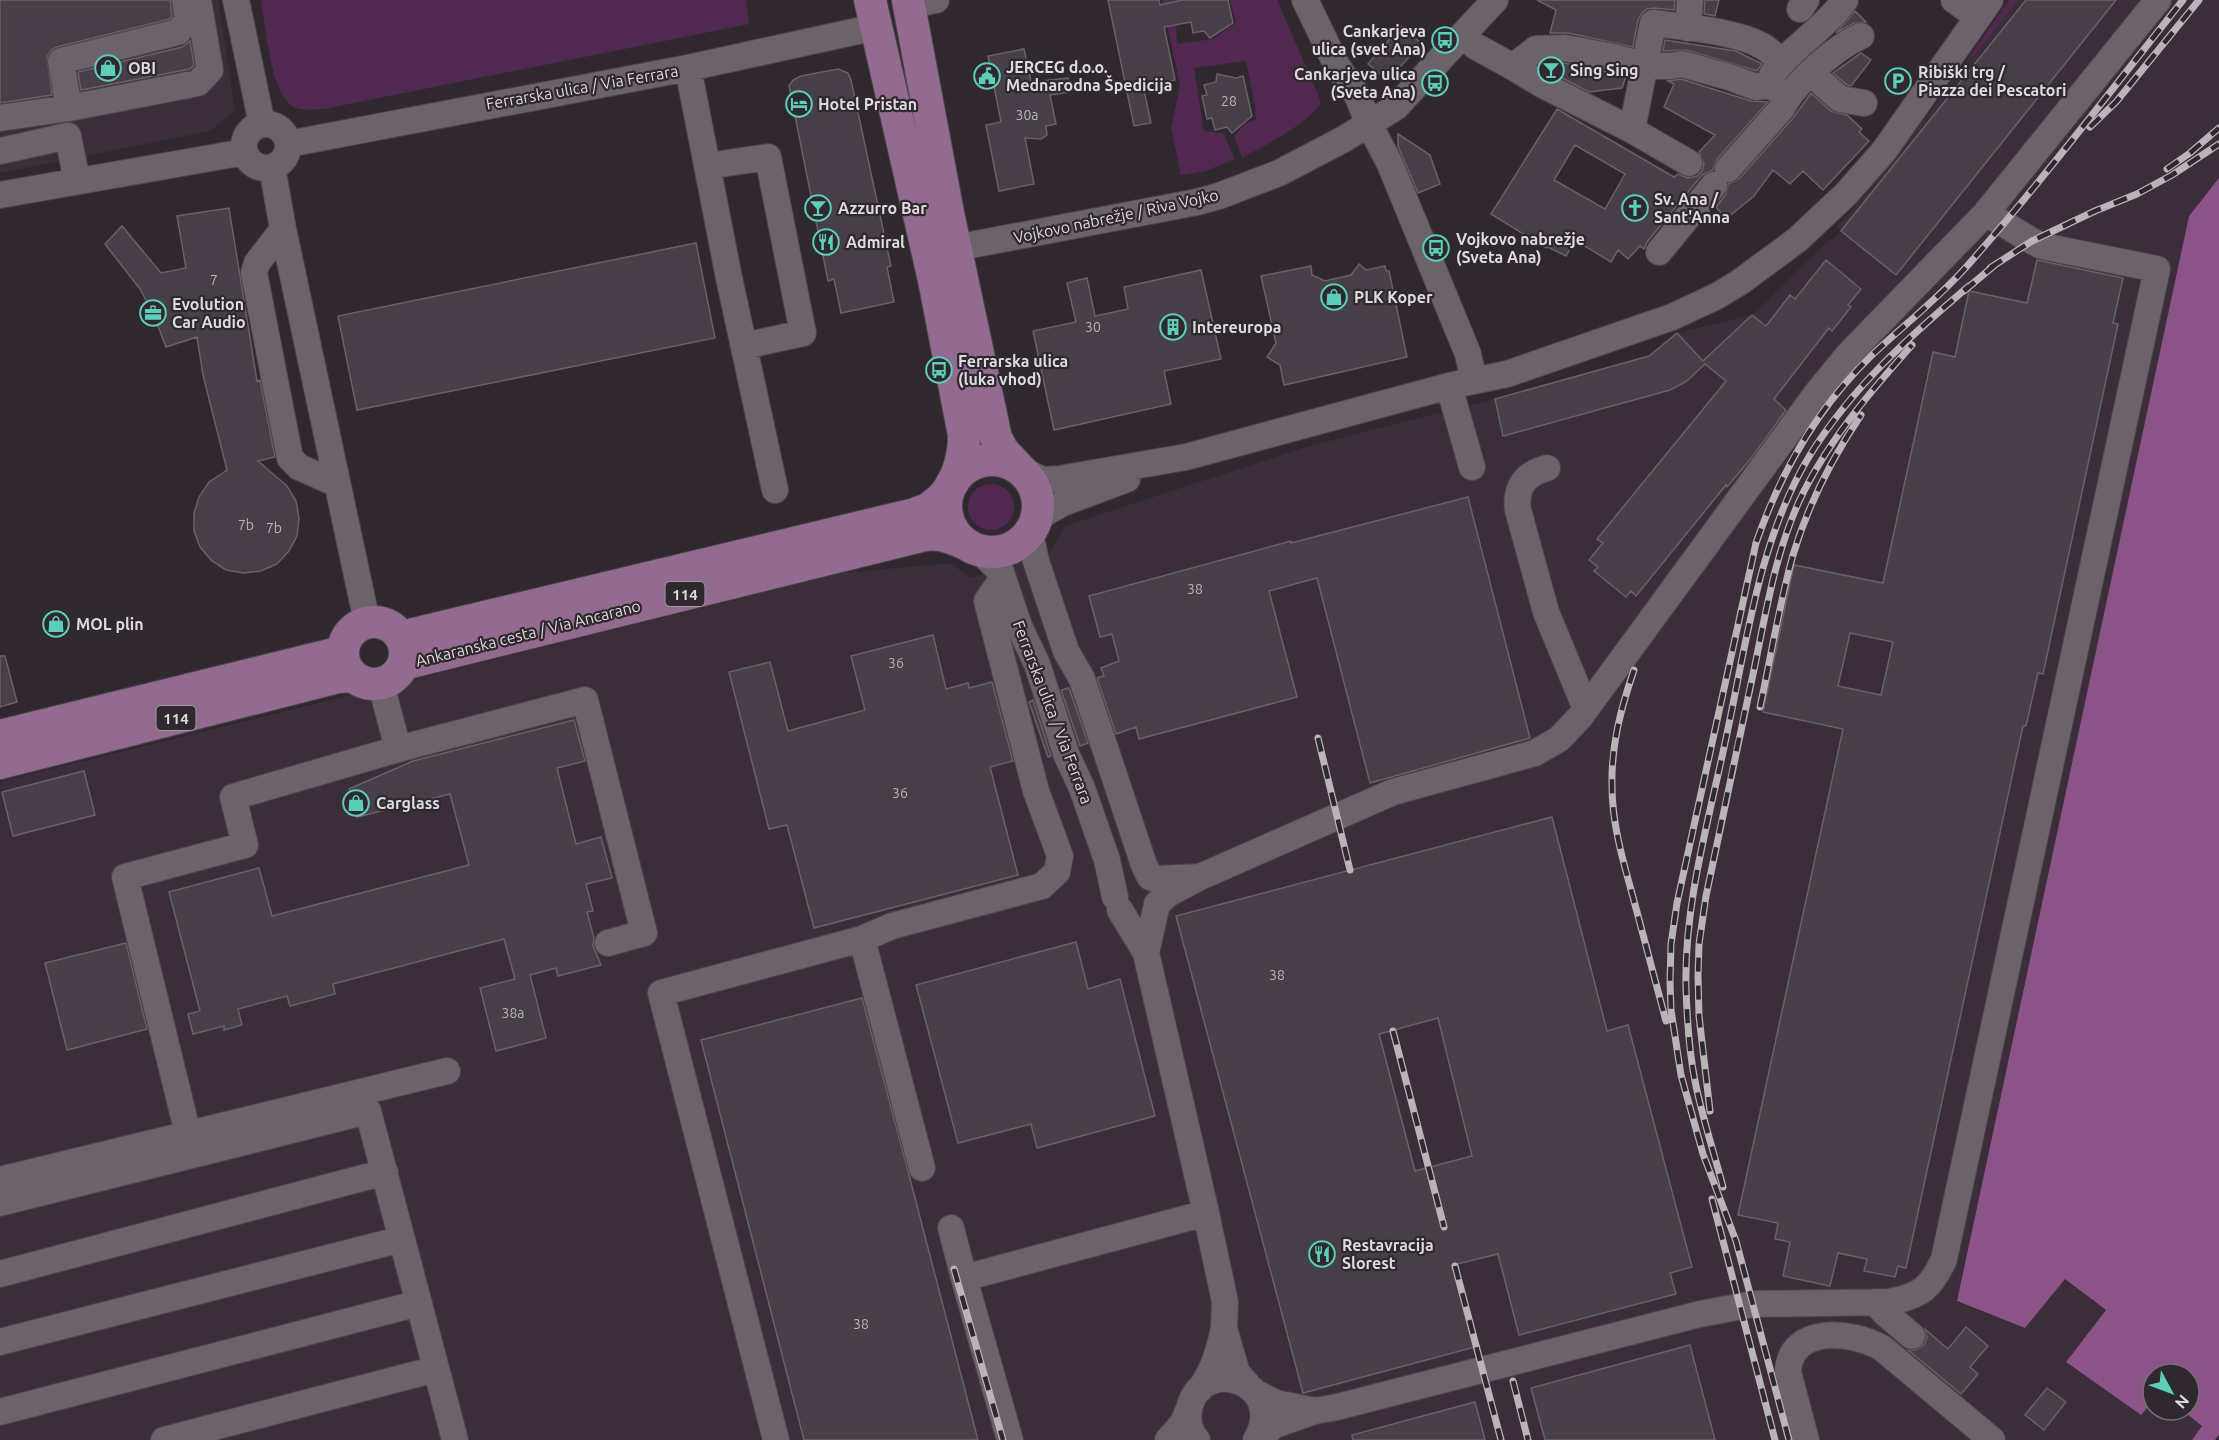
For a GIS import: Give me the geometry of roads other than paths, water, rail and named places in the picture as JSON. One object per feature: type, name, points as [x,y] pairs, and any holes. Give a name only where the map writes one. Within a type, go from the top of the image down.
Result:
[{"type":"main road","points":[[923,1],[955,248],[996,438],[1003,452],[1026,473],[1034,486],[1039,501],[1035,523]]},
{"type":"main road","name":"Ferrarska ulica / Via Ferrara","points":[[873,14],[934,280],[964,435],[963,459],[953,482]]},
{"type":"main road","name":"114","points":[[953,482],[957,475],[969,465],[984,460],[999,460],[1013,464],[1020,469]]},
{"type":"main road","points":[[953,482],[946,503],[948,518],[954,532],[966,544]]},
{"type":"main road","name":"Ankaranska cesta / Via Ancarano","points":[[0,762],[338,677],[376,663],[915,514],[932,507],[953,482]]},
{"type":"main road","name":"114","points":[[966,544],[978,550],[993,552],[1008,549],[1021,542],[1032,531],[1035,523]]},
{"type":"main road","name":"Ankaranska cesta / Via Ancarano","points":[[0,736],[376,663],[933,533],[948,536],[966,544]]},
{"type":"main road","points":[[367,622],[352,630],[343,644],[376,663]]},
{"type":"street","points":[[69,108],[61,61],[178,32],[188,20],[184,0]]},
{"type":"street","points":[[0,118],[69,108],[198,83],[210,70],[198,0]]},
{"type":"street","points":[[236,0],[262,124]]},
{"type":"street","points":[[1305,0],[1337,66],[1357,95],[1390,164],[1468,354],[1462,384],[1472,467]]},
{"type":"street","name":"Vojkovo nabrežje / Riva Vojko","points":[[955,248],[1197,202],[1279,173],[1396,107],[1495,0]]},
{"type":"street","points":[[1688,28],[1690,0]]},
{"type":"street","points":[[1780,81],[1845,0]]},
{"type":"street","points":[[1020,469],[1042,480],[1059,479],[1186,457],[1507,374],[1672,317],[1717,296],[1770,261],[1829,212],[1884,151],[1984,9],[1954,0]]},
{"type":"street","points":[[1142,868],[1123,878],[1116,890],[1117,904],[1126,915],[1141,917],[1154,910],[1168,894],[1200,877],[1394,792],[1535,753],[1559,739],[1586,709],[1817,393],[1849,354],[1986,213],[2158,0]]},
{"type":"street","name":"Ferrarska ulica / Via Ferrara","points":[[288,144],[688,68],[873,14]]},
{"type":"street","points":[[1632,130],[1653,23],[1746,40],[1763,47],[1780,81],[1782,108],[1659,252]]},
{"type":"street","points":[[1463,35],[1475,46],[1542,85],[1632,130],[1689,163]]},
{"type":"street","points":[[1513,67],[1536,49],[1578,49],[1646,66],[1682,64],[1756,87],[1811,73],[1848,42],[1861,36]]},
{"type":"street","points":[[688,68],[775,490]]},
{"type":"street","points":[[1811,73],[1840,99],[1864,103]]},
{"type":"street","points":[[262,124],[276,126],[282,131],[288,144],[284,158],[272,167],[258,166],[248,158],[245,152],[245,138],[249,131],[262,124]]},
{"type":"street","points":[[0,151],[68,136],[77,182]]},
{"type":"street","points":[[0,195],[245,152]]},
{"type":"street","points":[[707,166],[768,157],[803,333],[744,346]]},
{"type":"street","points":[[272,167],[283,229],[367,622]]},
{"type":"street","points":[[1256,1440],[1275,1425],[1315,1411],[1700,1314],[1740,1306],[1875,1302],[1910,1298],[1927,1288],[1936,1276],[1944,1259],[2157,269],[2043,246],[1986,213]]},
{"type":"street","points":[[283,229],[257,263],[254,273],[290,458],[300,467],[338,484]]},
{"type":"street","points":[[1035,523],[1045,513],[1064,503],[1186,457]]},
{"type":"street","points":[[1547,468],[1529,475],[1523,481],[1516,498],[1546,612],[1586,709]]},
{"type":"street","name":"Ferrarska ulica / Via Ferrara","points":[[1035,523],[1031,538],[1036,561],[1066,651],[1082,679],[1142,868]]},
{"type":"street","name":"Ferrarska ulica / Via Ferrara","points":[[966,544],[985,556],[1001,572],[1019,626],[1037,664],[1067,756],[1082,788],[1107,860],[1117,904],[1146,953]]},
{"type":"street","points":[[776,1440],[661,993],[862,939],[892,926],[1031,890],[1042,886],[1057,872],[1060,856],[1036,791],[987,601],[1003,578]]},
{"type":"street","points":[[1050,604],[1078,641],[1095,676],[1129,772],[1142,868],[1159,889],[1146,953],[1225,1302],[1224,1328],[1218,1356],[1211,1373],[1183,1423],[1168,1440]]},
{"type":"street","points":[[376,663],[398,749]]},
{"type":"street","points":[[188,1134],[125,877],[244,844],[233,797],[398,749],[585,700],[644,933],[608,943]]},
{"type":"street","points":[[1142,868],[1161,880],[1200,877]]},
{"type":"street","points":[[862,939],[922,1168]]},
{"type":"street","points":[[0,1180],[447,1071]]},
{"type":"street","points":[[0,1203],[368,1111],[436,1369],[447,1438]]},
{"type":"street","points":[[0,1274],[385,1172]]},
{"type":"street","points":[[964,1278],[1206,1213]]},
{"type":"street","points":[[951,1228],[1010,1440]]},
{"type":"street","points":[[0,1342],[402,1239]]},
{"type":"street","points":[[1875,1302],[1911,1336]]},
{"type":"street","points":[[0,1412],[419,1303]]},
{"type":"street","points":[[1224,1328],[1237,1373],[1262,1404],[1264,1416],[1262,1428],[1256,1440]]},
{"type":"street","points":[[1806,1440],[1788,1372],[1788,1364],[1797,1349],[1804,1343],[1827,1335],[1860,1338],[1882,1348],[1992,1440]]},
{"type":"street","points":[[164,1440],[436,1369]]},
{"type":"street","points":[[1197,1440],[1188,1423],[1194,1400],[1210,1382],[1223,1378],[1235,1379],[1276,1403],[1315,1411]]},
{"type":"railway","points":[[1789,1440],[1736,1241],[1703,1154],[1681,1075],[1671,1010],[1671,944],[1677,903],[1756,543],[1789,466],[1834,397],[1872,355],[1968,265],[2050,167],[2183,0]]},
{"type":"railway","points":[[2090,127],[2116,102],[2199,0]]},
{"type":"railway","points":[[2167,169],[2219,128]]},
{"type":"railway","points":[[1990,268],[2032,241],[2137,194],[2172,175],[2219,144]]},
{"type":"railway","points":[[1964,291],[1996,264]]},
{"type":"railway","points":[[1723,1187],[1693,1070],[1687,1011],[1686,957],[1698,864],[1747,632],[1766,558],[1792,488],[1826,430],[1883,364],[1969,286]]},
{"type":"railway","points":[[1710,1111],[1699,1016],[1699,944],[1706,896],[1774,576],[1795,512],[1815,471],[1853,415],[1912,345]]},
{"type":"railway","points":[[1760,707],[1783,593],[1799,536],[1822,482],[1861,415]]},
{"type":"railway","points":[[1634,670],[1615,741],[1612,800],[1622,856],[1666,1021]]},
{"type":"railway","points":[[1318,738],[1350,870]]},
{"type":"railway","points":[[1393,1031],[1444,1227]]},
{"type":"railway","points":[[1712,1199],[1775,1440]]},
{"type":"railway","points":[[1455,1266],[1501,1440]]},
{"type":"railway","points":[[954,1269],[1003,1440]]},
{"type":"railway","points":[[1513,1381],[1528,1440]]},
{"type":"place","name":"Cankarjeva ulica (svet Ana)","points":[[1445,40]]},
{"type":"place","name":"OBI","points":[[108,68]]},
{"type":"place","name":"Sing Sing","points":[[1551,70]]},
{"type":"place","name":"JERCEG d.o.o. Mednarodna Špedicija","points":[[987,76]]},
{"type":"place","name":"Ribiški trg / Piazza dei Pescatori","points":[[1898,81]]},
{"type":"place","name":"Cankarjeva ulica (Sveta Ana)","points":[[1435,83]]},
{"type":"place","name":"Hotel Pristan","points":[[799,104]]},
{"type":"place","name":"Azzurro Bar","points":[[818,208]]},
{"type":"place","name":"Sv. Ana / Sant'Anna","points":[[1635,208]]},
{"type":"place","name":"Admiral","points":[[826,242]]},
{"type":"place","name":"Vojkovo nabrežje (Sveta Ana)","points":[[1436,248]]},
{"type":"place","name":"PLK Koper","points":[[1334,297]]},
{"type":"place","name":"Evolution Car Audio","points":[[153,313]]},
{"type":"place","name":"Intereuropa","points":[[1173,327]]},
{"type":"place","name":"Ferrarska ulica (luka vhod)","points":[[939,370]]},
{"type":"place","name":"MOL plin","points":[[56,624]]},
{"type":"place","name":"Carglass","points":[[356,803]]},
{"type":"place","name":"Restavracija Slorest","points":[[1322,1254]]}]
